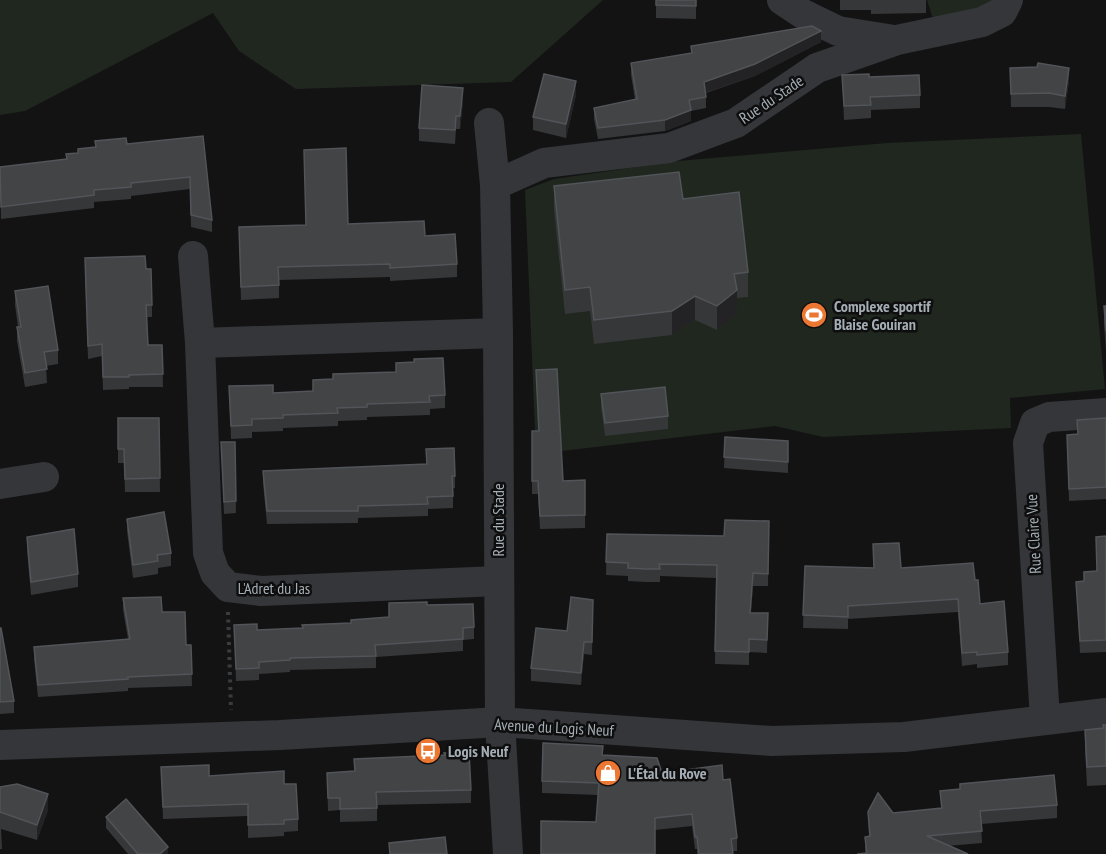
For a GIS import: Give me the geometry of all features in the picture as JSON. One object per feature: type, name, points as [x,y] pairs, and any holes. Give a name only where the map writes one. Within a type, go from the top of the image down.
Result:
[{"type":"street","points":[[782,0],[803,14],[838,31],[897,40]]},
{"type":"street","name":"Rue du Stade","points":[[495,185],[544,163],[669,148],[736,123],[817,68],[897,40],[982,22],[1002,12],[1008,0]]},
{"type":"street","name":"Rue du Stade","points":[[489,123],[495,185],[498,333],[500,722],[508,854]]},
{"type":"street","name":"L'Adret du Jas","points":[[193,256],[200,343],[208,553],[215,573],[228,587],[261,591],[498,581]]},
{"type":"street","points":[[200,343],[498,333]]},
{"type":"street","name":"Rue Claire Vue","points":[[1045,719],[1028,443],[1035,423],[1049,417],[1106,413]]},
{"type":"street","points":[[0,484],[44,477]]},
{"type":"street","name":"Avenue du Logis Neuf","points":[[0,746],[500,722],[772,741],[904,737],[1106,713]]},
{"type":"path","points":[[228,587],[231,736]]},
{"type":"shaded area","points":[[0,0],[603,0],[511,82],[296,89],[239,51],[213,13],[25,111],[0,115]]},
{"type":"shaded area","points":[[927,0],[1003,0],[934,22]]},
{"type":"shaded area","name":"Complexe sportif Blaise Gouiran","points":[[1081,134],[1105,389],[1010,398],[1011,428],[823,437],[775,426],[536,454],[525,190],[554,179],[678,161],[887,143]]},
{"type":"building","points":[[656,0],[696,0],[696,6],[656,5]]},
{"type":"building","points":[[812,26],[821,31],[755,64],[704,82],[706,97],[689,100],[691,110],[665,120],[598,128],[594,108],[637,99],[631,63],[692,53],[691,46]]},
{"type":"building","points":[[1038,63],[1069,68],[1065,96],[1049,93],[1011,94],[1010,68],[1037,67]]},
{"type":"building","points":[[544,74],[576,81],[566,124],[533,117]]},
{"type":"building","points":[[869,74],[869,77],[919,75],[920,95],[870,97],[871,105],[844,106],[842,75]]},
{"type":"building","points":[[422,85],[463,88],[460,116],[456,116],[455,130],[419,128]]},
{"type":"building","points":[[203,136],[212,220],[191,215],[190,177],[131,183],[131,187],[94,190],[94,195],[1,207],[0,167],[67,159],[66,154],[78,153],[78,149],[96,147],[95,141],[126,138],[127,144]]},
{"type":"building","points":[[346,148],[348,224],[424,221],[425,236],[455,234],[457,264],[390,268],[390,264],[278,267],[279,285],[241,287],[239,227],[306,225],[304,150]]},
{"type":"building","points":[[679,172],[683,199],[739,192],[748,272],[734,274],[737,290],[717,306],[695,296],[672,311],[594,320],[590,287],[565,290],[554,186]]},
{"type":"building","points":[[145,256],[146,269],[151,269],[152,305],[146,305],[148,345],[162,345],[163,374],[103,377],[102,344],[88,346],[85,258]]},
{"type":"building","points":[[48,286],[58,350],[44,352],[47,369],[25,373],[17,327],[21,327],[15,291]]},
{"type":"building","points":[[1104,306],[1106,306],[1106,331]]},
{"type":"building","points":[[443,358],[445,395],[429,396],[430,402],[367,404],[367,407],[337,408],[338,413],[283,415],[283,418],[252,419],[252,425],[231,426],[229,386],[273,385],[273,393],[313,391],[313,380],[333,379],[333,374],[396,372],[396,363],[414,362],[414,359]]},
{"type":"building","points":[[557,369],[563,481],[585,480],[585,515],[540,516],[538,481],[532,481],[532,431],[539,431],[536,370]]},
{"type":"building","points":[[665,387],[668,416],[605,423],[601,394]]},
{"type":"building","points":[[118,418],[159,418],[160,478],[125,479],[124,449],[118,449]]},
{"type":"building","points":[[1106,418],[1106,487],[1069,489],[1067,435],[1078,434],[1077,420]]},
{"type":"building","points":[[725,437],[788,441],[788,462],[724,457]]},
{"type":"building","points":[[221,442],[235,442],[236,501],[224,502]]},
{"type":"building","points":[[454,448],[453,496],[427,497],[428,504],[358,506],[358,511],[267,511],[263,471],[427,464],[426,449]]},
{"type":"building","points":[[164,512],[171,553],[157,555],[158,561],[133,565],[127,519]]},
{"type":"building","points":[[725,520],[769,521],[768,574],[753,573],[750,613],[768,613],[767,640],[749,639],[749,652],[715,651],[717,565],[659,564],[660,569],[646,569],[628,568],[628,563],[606,562],[607,534],[724,536]]},
{"type":"building","points":[[74,529],[78,574],[31,582],[27,537]]},
{"type":"building","points":[[1106,536],[1106,640],[1080,641],[1076,582],[1084,581],[1084,572],[1097,571],[1096,537]]},
{"type":"building","points":[[899,543],[901,568],[973,563],[975,580],[978,580],[980,604],[1004,601],[1008,652],[977,655],[977,652],[962,653],[958,599],[848,606],[848,617],[803,615],[805,566],[874,568],[873,544]]},
{"type":"building","points":[[161,597],[162,612],[185,612],[186,645],[191,645],[192,674],[38,685],[34,647],[130,639],[123,598]]},
{"type":"building","points":[[571,597],[593,600],[592,642],[584,642],[581,673],[531,668],[536,628],[567,631]]},
{"type":"building","points":[[427,602],[427,605],[473,604],[474,627],[463,628],[463,639],[375,645],[376,656],[290,658],[290,660],[259,662],[259,668],[236,669],[234,625],[257,624],[257,630],[351,623],[351,620],[389,617],[389,603]]},
{"type":"building","points":[[1,628],[14,701],[0,702]]},
{"type":"building","points":[[1103,725],[1106,725],[1106,766],[1087,767],[1085,730],[1104,728]]},
{"type":"building","points":[[543,743],[603,746],[602,755],[657,758],[662,773],[722,765],[723,780],[730,779],[737,838],[731,839],[733,854],[699,854],[692,814],[655,818],[655,854],[541,854],[541,821],[596,822],[599,783],[542,781]]},
{"type":"building","points":[[469,752],[471,790],[376,792],[377,808],[340,809],[340,798],[328,798],[327,773],[355,771],[354,759]]},
{"type":"building","points":[[209,765],[209,776],[284,771],[284,784],[296,784],[298,819],[284,820],[284,824],[248,825],[248,804],[163,807],[161,767]]},
{"type":"building","points":[[1054,775],[1057,805],[980,811],[982,831],[927,836],[968,854],[857,854],[867,853],[865,837],[870,836],[868,812],[878,793],[893,813],[942,808],[940,791],[960,789],[960,784]]},
{"type":"building","points":[[17,784],[48,794],[37,825],[0,812],[0,787]]},
{"type":"building","points":[[126,799],[168,847],[160,854],[138,854],[106,817]]},
{"type":"building","points":[[445,837],[447,854],[390,854],[389,843]]},
{"type":"place","name":"Complexe sportif Blaise Gouiran","points":[[814,315]]},
{"type":"place","name":"Logis Neuf","points":[[428,751]]},
{"type":"place","name":"L'Étal du Rove","points":[[608,773]]}]
